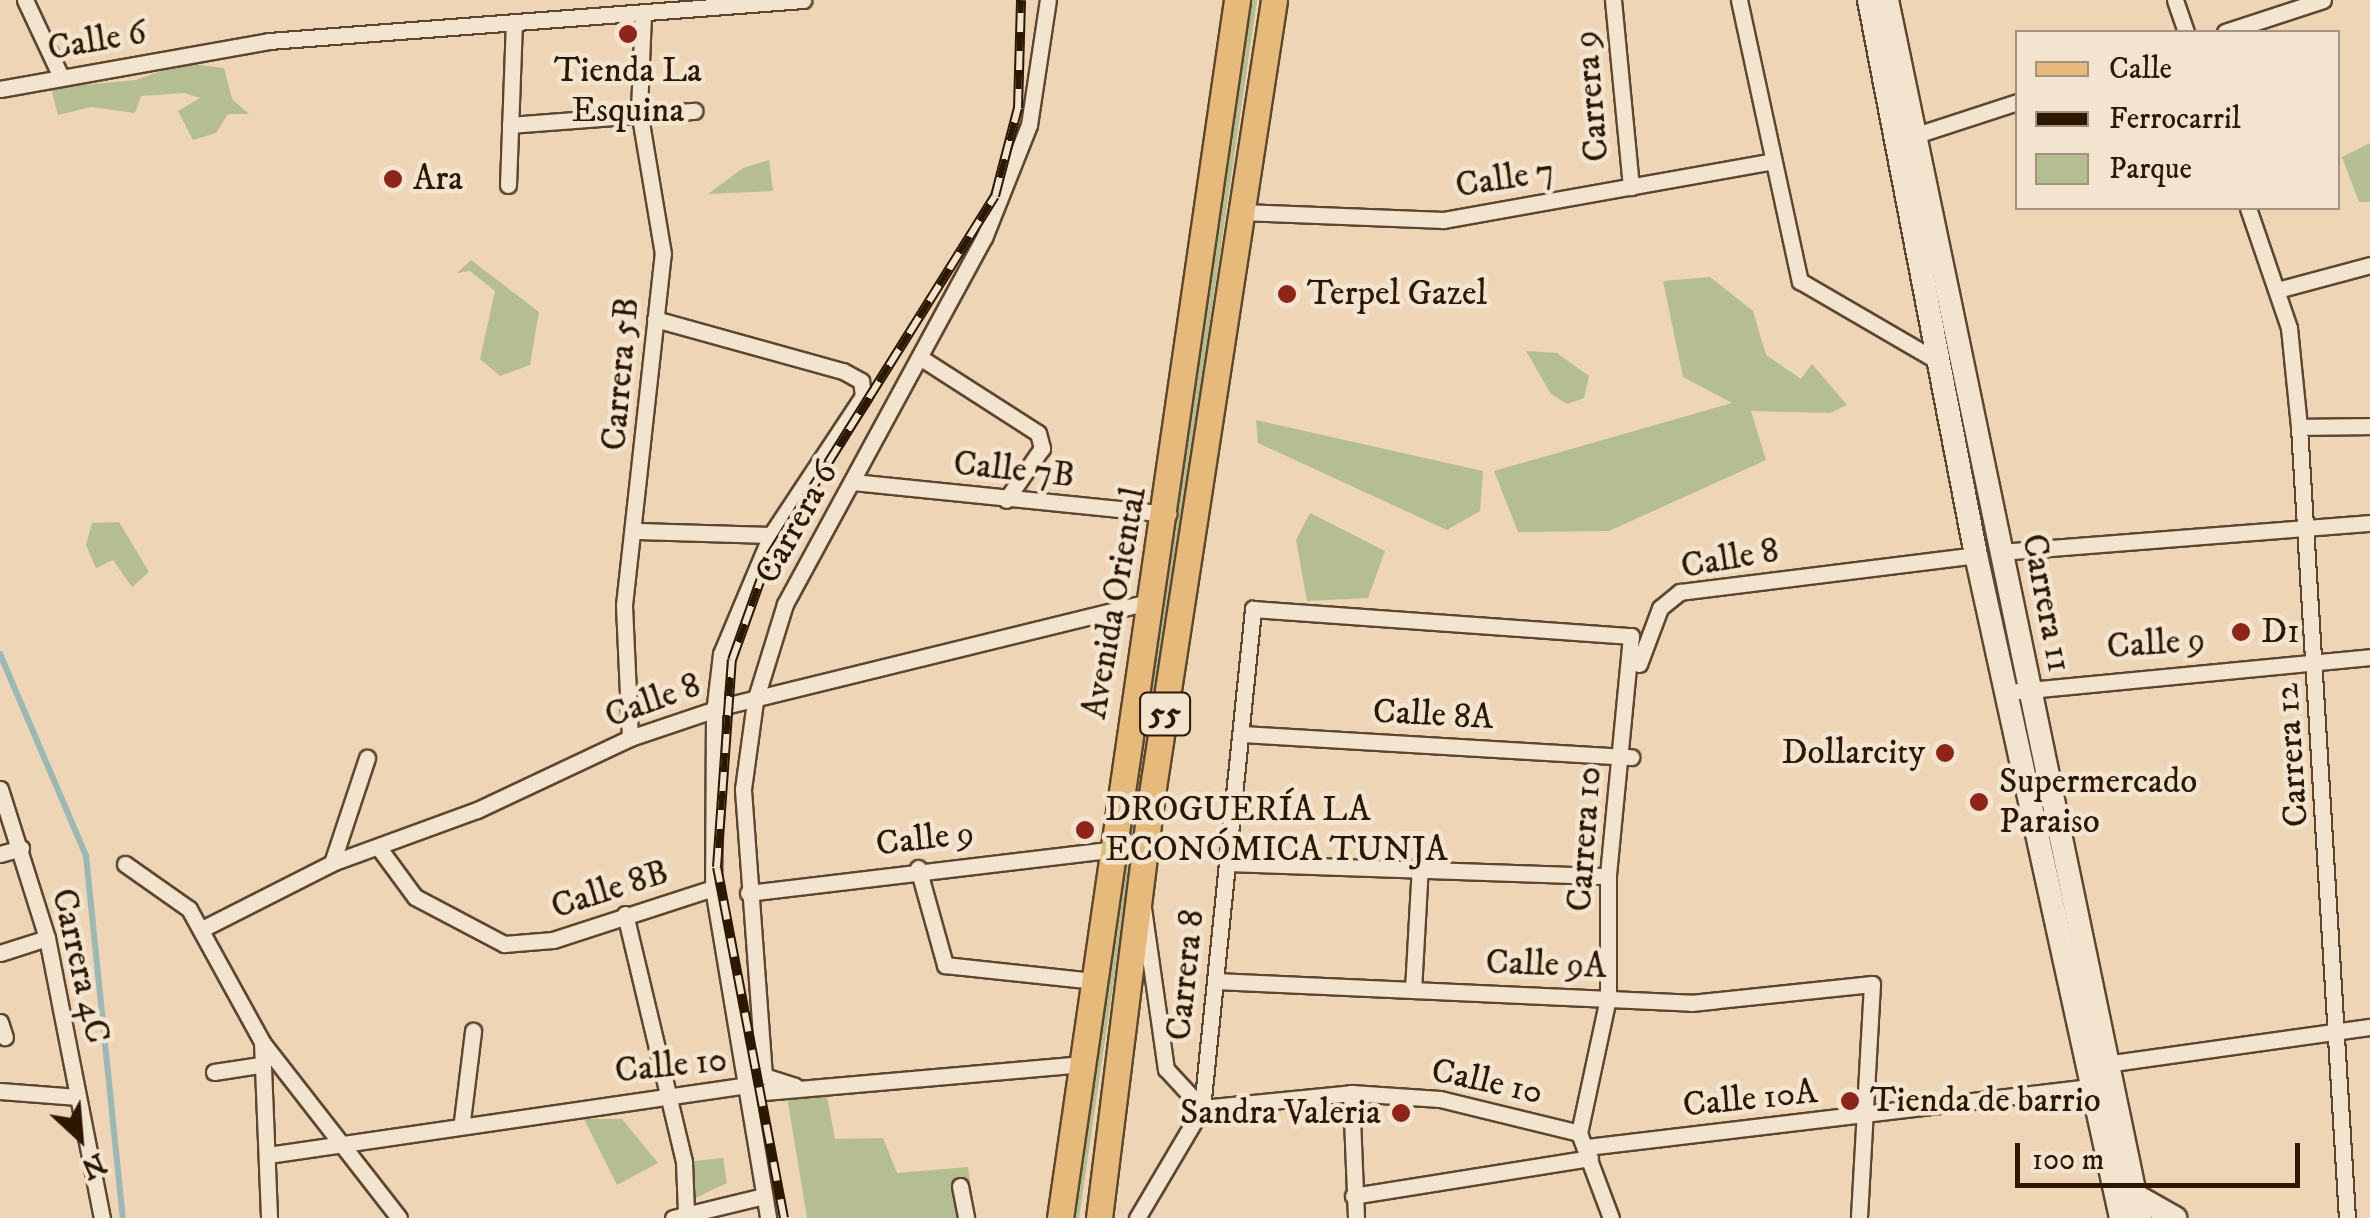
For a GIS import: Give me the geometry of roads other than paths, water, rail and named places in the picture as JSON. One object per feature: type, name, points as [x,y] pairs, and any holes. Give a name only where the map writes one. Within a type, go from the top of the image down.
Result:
[{"type":"main road","name":"Avenida Oriental","points":[[1060,1218],[1096,980],[1109,850],[1149,602],[1168,514],[1237,0]]},
{"type":"main road","name":"Avenida Oriental","points":[[1099,1218],[1138,895],[1274,0]]},
{"type":"main road","name":"Carrera 11","points":[[1869,0],[2001,552],[2017,688],[2098,1086],[2128,1193],[2140,1218]]},
{"type":"main road","name":"Carrera 11","points":[[1887,0],[1939,362],[1976,555],[2017,688],[2113,1064],[2128,1193],[2121,1218]]},
{"type":"main road","points":[[2128,1193],[2175,1218]]},
{"type":"street","points":[[25,0],[60,77]]},
{"type":"street","points":[[595,19],[597,0]]},
{"type":"street","name":"Calle 6","points":[[0,89],[269,41],[643,16],[803,0]]},
{"type":"street","name":"Carrera 6","points":[[795,1086],[764,1076],[743,788],[755,700],[785,604],[921,358],[1030,125],[1048,0]]},
{"type":"street","name":"Carrera 9","points":[[1614,0],[1631,187]]},
{"type":"street","points":[[1739,0],[1772,160],[1809,295],[1939,362]]},
{"type":"street","points":[[2176,0],[2185,30]]},
{"type":"street","points":[[2231,30],[2323,0]]},
{"type":"street","name":"Carrera 5B","points":[[630,738],[624,605],[638,531],[663,254],[639,110],[643,16]]},
{"type":"street","points":[[508,184],[514,24]]},
{"type":"street","points":[[1905,139],[2015,103]]},
{"type":"street","points":[[510,125],[639,110],[694,110]]},
{"type":"street","name":"Calle 7","points":[[1243,212],[1444,220],[1772,160]]},
{"type":"street","name":"Carrera 12","points":[[2249,210],[2278,290],[2299,428],[2339,1031],[2347,1218]]},
{"type":"street","points":[[2278,290],[2370,264]]},
{"type":"street","name":"Carrera 6","points":[[655,320],[861,381],[863,396],[771,535],[721,654],[714,714],[713,888],[742,1086],[768,1218]]},
{"type":"street","points":[[921,358],[1038,433],[1042,448],[1006,500]]},
{"type":"street","points":[[2299,428],[2370,426]]},
{"type":"street","name":"Calle 7B","points":[[853,482],[1168,514]]},
{"type":"street","points":[[2001,552],[2304,532],[2370,523]]},
{"type":"street","points":[[638,531],[771,535]]},
{"type":"street","name":"Calle 8","points":[[1622,756],[1630,757],[1640,648],[1660,608],[1680,592],[1976,555]]},
{"type":"street","name":"Calle 8","points":[[202,928],[332,863],[379,848],[630,738],[755,700],[1149,602]]},
{"type":"street","name":"Carrera 8","points":[[1138,1218],[1202,1108],[1254,609]]},
{"type":"street","name":"Carrera 10","points":[[1254,609],[1632,636],[1608,876],[1608,998],[1585,1146]]},
{"type":"street","name":"Calle 9","points":[[2017,688],[2370,657]]},
{"type":"street","name":"Calle 8A","points":[[1241,734],[1622,756]]},
{"type":"street","points":[[332,863],[367,758]]},
{"type":"street","name":"Carrera 4C","points":[[0,790],[47,938],[102,1218]]},
{"type":"street","points":[[0,854],[20,848]]},
{"type":"street","name":"Calle 8B","points":[[379,848],[415,898],[524,947],[713,888]]},
{"type":"street","name":"Calle 9","points":[[748,893],[918,868],[1109,850]]},
{"type":"street","points":[[1227,863],[1420,864],[1608,876]]},
{"type":"street","points":[[125,864],[202,928],[262,1042],[399,1218]]},
{"type":"street","points":[[1413,990],[1420,864]]},
{"type":"street","points":[[918,868],[945,965],[1096,980]]},
{"type":"street","name":"Carrera 8","points":[[1138,895],[1166,1070],[1202,1108]]},
{"type":"street","points":[[625,914],[664,1095],[680,1215],[764,1196]]},
{"type":"street","points":[[0,953],[47,938]]},
{"type":"street","name":"Calle 9A","points":[[1215,981],[1608,998],[1774,999],[1872,984],[1865,1116]]},
{"type":"street","points":[[2113,1064],[2370,1026]]},
{"type":"street","points":[[462,1121],[473,1031]]},
{"type":"street","points":[[262,1042],[269,1218]]},
{"type":"street","name":"Calle 10","points":[[268,1155],[334,1139],[742,1086],[795,1086],[1082,1064]]},
{"type":"street","points":[[214,1072],[260,1065]]},
{"type":"street","name":"Calle 10A","points":[[1353,1196],[1585,1146],[2098,1086]]},
{"type":"street","points":[[0,1091],[78,1096]]},
{"type":"street","points":[[1352,1093],[1356,1218]]},
{"type":"street","name":"Calle 10","points":[[1202,1108],[1352,1093],[1440,1099],[1585,1146]]},
{"type":"street","points":[[1858,1218],[1865,1116]]},
{"type":"street","points":[[1585,1146],[1611,1218]]},
{"type":"street","points":[[960,1186],[966,1218]]},
{"type":"waterway","points":[[0,654],[86,856],[123,1218]]},
{"type":"railway","points":[[784,1218],[717,867],[732,660],[768,559],[995,196],[1018,108],[1021,0]]},
{"type":"place","name":"Tienda La Esquina","points":[[628,34]]},
{"type":"place","name":"Ara","points":[[393,179]]},
{"type":"place","name":"Terpel Gazel","points":[[1287,294]]},
{"type":"place","name":"D1","points":[[2241,632]]},
{"type":"place","name":"Dollarcity","points":[[1945,753]]},
{"type":"place","name":"Supermercado Paraiso","points":[[1979,802]]},
{"type":"place","name":"DROGUERÍA LA ECONÓMICA TUNJA","points":[[1085,830]]},
{"type":"place","name":"Tienda de barrio","points":[[1850,1101]]},
{"type":"place","name":"Sandra Valeria","points":[[1401,1113]]}]
